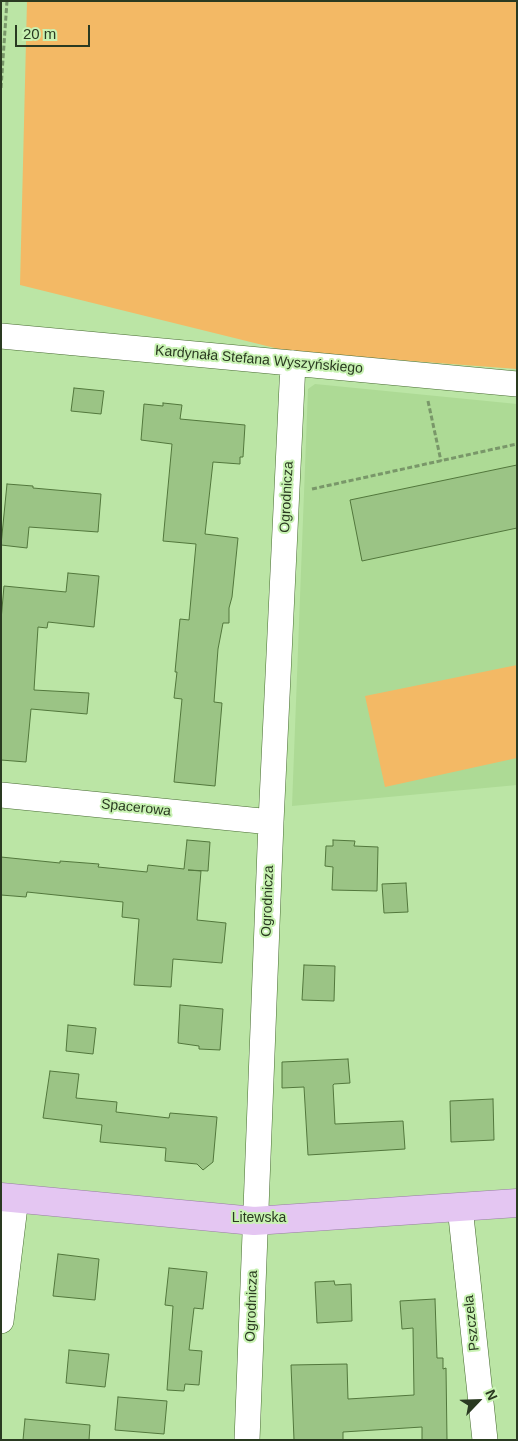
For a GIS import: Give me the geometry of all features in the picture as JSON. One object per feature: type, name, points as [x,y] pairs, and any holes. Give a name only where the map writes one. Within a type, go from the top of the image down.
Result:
[{"type":"main road","name":"Litewska","points":[[9,1198],[254,1221],[517,1203]]},
{"type":"street","name":"Kardynała Stefana Wyszyńskiego","points":[[1,336],[517,384]]},
{"type":"street","name":"Ogrodnicza","points":[[247,1440],[254,1221],[271,822],[293,363]]},
{"type":"street","name":"Spacerowa","points":[[1,794],[271,822]]},
{"type":"street","points":[[1,1321],[9,1198]]},
{"type":"street","name":"Pszczela","points":[[460,1207],[485,1440]]},
{"type":"path","points":[[1,88],[7,1]]},
{"type":"path","points":[[428,398],[441,461]]},
{"type":"path","points":[[310,489],[517,444]]},
{"type":"shaded area","points":[[27,1],[517,1],[517,369],[291,352],[20,285]]},
{"type":"shaded area","points":[[315,384],[517,404],[517,785],[292,806],[308,389]]},
{"type":"shaded area","points":[[517,665],[517,758],[385,787],[365,696]]},
{"type":"building","points":[[74,388],[104,391],[101,414],[71,411]]},
{"type":"building","points":[[163,403],[182,405],[180,419],[245,425],[243,457],[240,457],[240,464],[213,462],[205,534],[238,538],[232,597],[229,608],[229,623],[223,623],[218,649],[214,702],[222,703],[215,786],[174,782],[182,699],[174,698],[177,672],[175,672],[180,619],[189,620],[196,544],[163,541],[172,444],[141,440],[144,404],[163,406]]},
{"type":"building","points":[[517,465],[517,528],[362,561],[350,500]]},
{"type":"building","points":[[7,484],[101,494],[98,532],[29,527],[27,548],[1,545]]},
{"type":"building","points":[[68,573],[99,576],[94,627],[48,622],[47,628],[38,627],[34,690],[89,693],[87,714],[31,709],[26,762],[1,760],[1,620],[4,586],[66,592]]},
{"type":"building","points":[[187,840],[210,842],[208,871],[188,870],[201,871],[197,920],[226,923],[222,963],[173,959],[171,987],[134,985],[139,919],[122,917],[123,902],[27,892],[26,897],[1,895],[1,857],[60,863],[60,861],[99,864],[98,867],[147,872],[148,865],[184,869]]},
{"type":"building","points":[[333,840],[355,841],[354,846],[378,847],[377,891],[332,890],[333,867],[325,866],[326,846],[333,846]]},
{"type":"building","points":[[406,883],[408,912],[384,913],[382,884]]},
{"type":"building","points":[[304,965],[335,966],[334,1001],[302,1000]]},
{"type":"building","points":[[180,1005],[223,1009],[220,1050],[199,1049],[199,1046],[178,1043]]},
{"type":"building","points":[[68,1025],[96,1028],[93,1054],[66,1051]]},
{"type":"building","points":[[348,1059],[350,1083],[333,1085],[335,1124],[403,1121],[405,1149],[308,1155],[304,1087],[282,1088],[282,1062]]},
{"type":"building","points":[[50,1071],[79,1074],[76,1098],[117,1102],[116,1112],[169,1118],[170,1113],[217,1117],[213,1162],[203,1170],[197,1164],[165,1161],[166,1148],[100,1142],[102,1125],[43,1118]]},
{"type":"building","points":[[493,1099],[494,1140],[451,1142],[450,1101]]},
{"type":"building","points":[[58,1254],[99,1259],[95,1300],[53,1296]]},
{"type":"building","points":[[169,1268],[207,1272],[203,1309],[194,1308],[189,1350],[202,1351],[199,1385],[185,1384],[184,1391],[167,1390],[173,1306],[165,1305]]},
{"type":"building","points":[[334,1281],[335,1285],[351,1284],[352,1321],[317,1323],[315,1282]]},
{"type":"building","points":[[435,1299],[437,1358],[443,1358],[443,1369],[446,1368],[447,1440],[422,1440],[422,1427],[343,1432],[343,1440],[294,1440],[291,1365],[347,1364],[348,1399],[414,1395],[413,1328],[402,1329],[400,1301]]},
{"type":"building","points":[[69,1350],[109,1354],[105,1387],[66,1383]]},
{"type":"building","points":[[118,1397],[167,1401],[164,1434],[115,1430]]},
{"type":"building","points":[[25,1419],[90,1425],[89,1440],[23,1440]]}]
